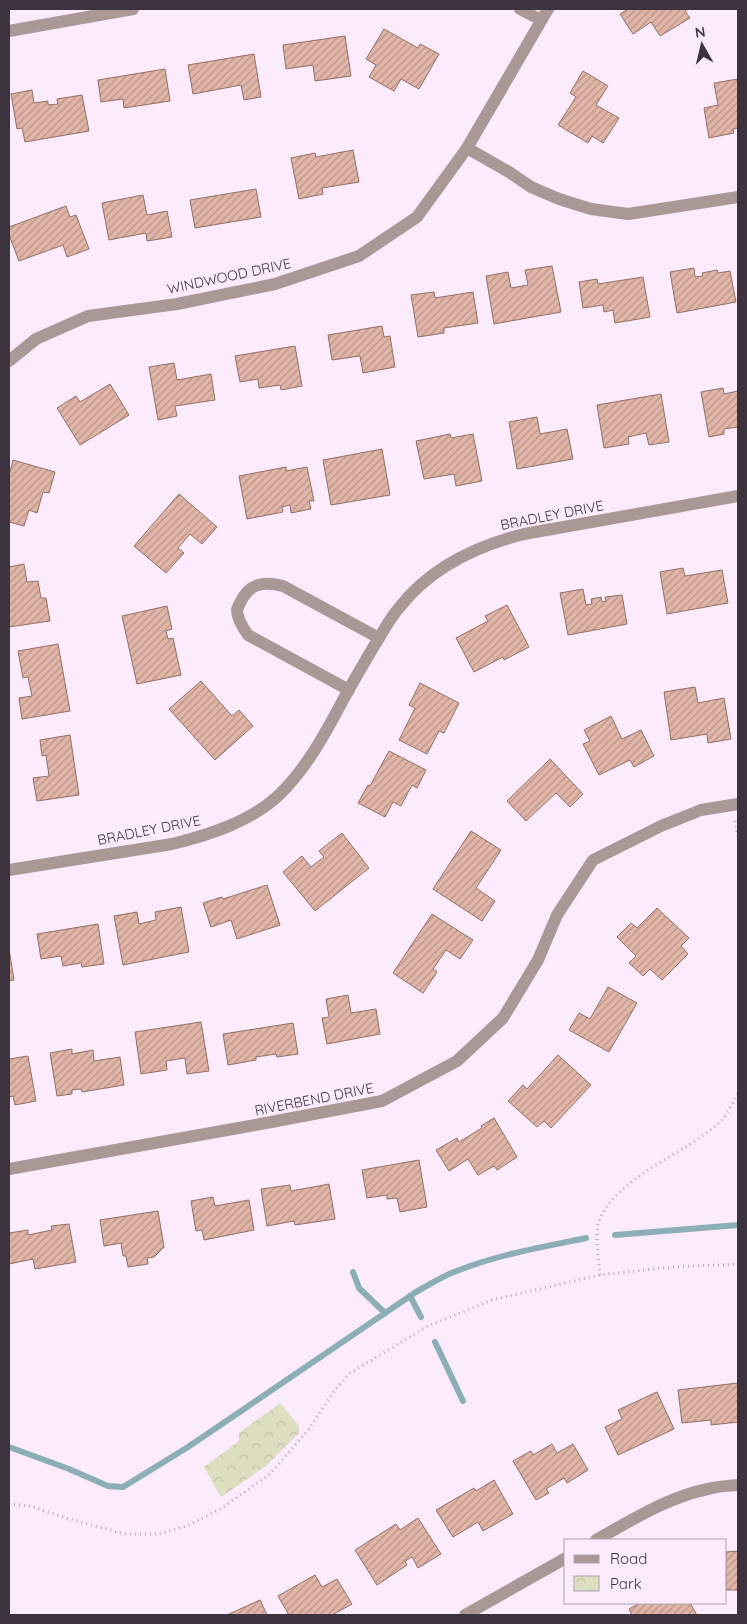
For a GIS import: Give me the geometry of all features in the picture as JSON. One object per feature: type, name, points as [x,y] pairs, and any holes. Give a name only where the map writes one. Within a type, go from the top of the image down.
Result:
[{"type":"street","points":[[9,31],[133,9]]},
{"type":"street","points":[[520,9],[541,20]]},
{"type":"street","name":"WINDWOOD DRIVE","points":[[9,361],[36,339],[88,316],[176,304],[275,284],[359,256],[417,217],[466,148],[548,9]]},
{"type":"street","points":[[466,148],[531,187],[559,199],[591,209],[628,214],[738,197]]},
{"type":"street","name":"BRADLEY DRIVE","points":[[9,870],[181,842],[223,829],[254,814],[280,794],[301,770],[322,739],[398,608],[417,588],[441,569],[466,554],[496,541],[524,534],[738,496]]},
{"type":"street","points":[[349,690],[248,635],[240,622],[237,609],[244,594],[254,586],[262,584],[270,583],[283,586],[379,638]]},
{"type":"street","name":"RIVERBEND DRIVE","points":[[9,1168],[266,1124],[382,1101],[457,1061],[503,1018],[538,960],[557,915],[594,860],[661,826],[701,810],[738,804]]},
{"type":"street","points":[[598,1539],[640,1515],[677,1498],[708,1488],[738,1485]]},
{"type":"street","points":[[465,1615],[564,1559]]},
{"type":"path","points":[[600,1275],[598,1226],[609,1202],[621,1190],[693,1143],[722,1119],[738,1094]]},
{"type":"path","points":[[9,1504],[30,1506],[125,1534],[158,1534],[187,1526],[222,1508],[270,1474],[309,1429],[350,1373],[428,1326],[492,1300],[600,1275],[672,1267],[738,1264]]},
{"type":"green space","points":[[280,1403],[299,1426],[299,1433],[266,1466],[221,1497],[204,1467],[239,1441],[239,1433]]},
{"type":"building","points":[[628,9],[688,9],[685,11],[690,18],[660,36],[651,22],[633,34],[620,14]]},
{"type":"building","points":[[384,29],[418,48],[420,44],[439,54],[419,89],[401,79],[394,91],[369,77],[376,65],[366,59]]},
{"type":"building","points":[[345,36],[351,76],[315,81],[313,65],[286,69],[283,45]]},
{"type":"building","points":[[254,54],[261,97],[244,100],[241,85],[193,94],[188,65]]},
{"type":"building","points":[[165,69],[170,101],[124,108],[123,99],[101,102],[98,80]]},
{"type":"building","points":[[583,71],[608,86],[596,105],[619,118],[603,143],[592,136],[588,143],[558,125],[576,97],[570,93]]},
{"type":"building","points":[[738,79],[738,128],[733,129],[734,133],[709,138],[704,108],[718,105],[714,83]]},
{"type":"building","points":[[32,90],[34,103],[48,101],[48,105],[58,104],[57,99],[82,95],[89,131],[25,142],[22,128],[17,129],[11,94]]},
{"type":"building","points":[[353,150],[359,182],[322,188],[323,194],[299,199],[291,158],[315,153],[316,157]]},
{"type":"building","points":[[256,189],[261,217],[195,228],[190,200]]},
{"type":"building","points":[[143,195],[147,215],[167,211],[172,237],[147,241],[146,233],[109,240],[102,203]]},
{"type":"building","points":[[66,206],[70,217],[76,215],[89,249],[67,257],[63,245],[19,261],[9,235],[9,227]]},
{"type":"building","points":[[552,266],[561,312],[494,324],[486,276],[508,272],[511,288],[528,285],[525,270]]},
{"type":"building","points":[[694,268],[695,277],[703,276],[702,273],[717,270],[718,273],[730,271],[736,302],[677,313],[670,272]]},
{"type":"building","points":[[643,277],[650,317],[615,323],[613,310],[604,312],[603,305],[583,308],[579,282],[597,279],[598,284]]},
{"type":"building","points":[[434,292],[435,298],[473,292],[478,323],[444,328],[444,333],[418,337],[411,295]]},
{"type":"building","points":[[382,326],[384,337],[390,336],[395,367],[363,373],[360,356],[332,360],[328,335]]},
{"type":"building","points":[[295,346],[302,386],[281,390],[280,385],[259,388],[258,379],[240,382],[235,356]]},
{"type":"building","points":[[174,363],[177,380],[211,374],[215,400],[175,406],[177,416],[158,420],[149,367]]},
{"type":"building","points":[[110,384],[129,415],[80,445],[57,408],[76,396],[80,402]]},
{"type":"building","points":[[723,388],[724,394],[738,391],[738,427],[724,429],[724,434],[709,437],[701,392]]},
{"type":"building","points":[[661,394],[669,442],[649,445],[646,433],[628,437],[629,444],[604,448],[597,405]]},
{"type":"building","points":[[537,417],[540,434],[567,429],[573,459],[517,469],[509,422]]},
{"type":"building","points":[[450,434],[451,438],[473,434],[482,481],[456,486],[454,474],[424,479],[416,441]]},
{"type":"building","points":[[382,449],[390,495],[331,505],[323,460]]},
{"type":"building","points":[[13,460],[55,472],[49,493],[43,492],[37,513],[29,510],[24,526],[9,522],[9,476]]},
{"type":"building","points":[[286,467],[286,471],[307,467],[314,501],[309,501],[311,509],[291,513],[290,505],[282,507],[283,512],[247,519],[239,476]]},
{"type":"building","points":[[179,494],[217,527],[202,544],[190,534],[178,548],[184,553],[166,573],[134,546]]},
{"type":"building","points":[[24,564],[27,582],[38,581],[41,598],[46,598],[50,621],[9,627],[9,567]]},
{"type":"building","points":[[683,568],[685,576],[722,570],[728,603],[667,614],[660,572]]},
{"type":"building","points":[[583,589],[586,605],[592,604],[591,599],[601,597],[602,602],[606,601],[605,597],[622,595],[627,624],[568,635],[560,593]]},
{"type":"building","points":[[507,605],[529,647],[504,660],[503,657],[474,672],[456,638],[488,621],[485,616]]},
{"type":"building","points":[[167,606],[172,629],[166,631],[168,639],[173,638],[181,675],[137,684],[122,616]]},
{"type":"building","points":[[58,644],[70,711],[22,719],[19,698],[32,696],[28,677],[23,678],[18,651]]},
{"type":"building","points":[[201,681],[232,716],[239,710],[253,726],[215,760],[169,709]]},
{"type":"building","points":[[420,683],[459,703],[444,733],[439,731],[427,754],[399,740],[415,708],[409,705]]},
{"type":"building","points":[[695,687],[698,703],[724,698],[731,739],[708,743],[707,734],[671,740],[664,692]]},
{"type":"building","points":[[611,716],[622,739],[641,730],[654,756],[634,767],[630,760],[599,775],[583,744],[590,741],[584,730]]},
{"type":"building","points":[[70,735],[79,795],[37,801],[33,778],[49,776],[46,755],[42,756],[40,740]]},
{"type":"building","points":[[389,751],[426,770],[417,788],[412,785],[401,806],[393,802],[385,817],[358,803],[368,785],[370,786]]},
{"type":"building","points":[[550,759],[583,794],[570,807],[556,793],[526,821],[507,801]]},
{"type":"building","points":[[471,831],[501,850],[476,888],[495,901],[482,921],[433,889]]},
{"type":"building","points":[[342,833],[369,868],[315,911],[283,872],[302,856],[311,867],[324,857],[319,851]]},
{"type":"building","points":[[267,885],[280,925],[237,939],[231,920],[211,927],[203,903],[222,897],[223,899]]},
{"type":"building","points":[[181,907],[189,952],[123,965],[114,916],[137,912],[139,924],[156,920],[155,912]]},
{"type":"building","points":[[657,908],[689,938],[681,946],[688,954],[662,980],[650,969],[643,976],[629,963],[636,956],[617,937],[631,923],[637,928]]},
{"type":"building","points":[[432,914],[473,940],[460,959],[446,950],[433,969],[437,972],[423,993],[393,973]]},
{"type":"building","points":[[98,924],[104,964],[82,967],[81,963],[63,966],[61,956],[41,959],[37,934]]},
{"type":"building","points":[[9,949],[14,980],[9,981]]},
{"type":"building","points":[[608,987],[637,1003],[609,1052],[569,1030],[579,1013],[590,1019]]},
{"type":"building","points":[[348,995],[351,1013],[376,1009],[380,1034],[327,1044],[322,1018],[329,1017],[326,999]]},
{"type":"building","points":[[201,1022],[209,1071],[187,1074],[185,1058],[166,1061],[167,1070],[141,1074],[135,1032]]},
{"type":"building","points":[[293,1023],[298,1054],[277,1057],[276,1054],[256,1057],[256,1060],[228,1065],[223,1034]]},
{"type":"building","points":[[72,1049],[72,1054],[93,1050],[94,1061],[120,1057],[124,1085],[82,1092],[81,1089],[72,1090],[72,1094],[57,1096],[50,1053]]},
{"type":"building","points":[[558,1055],[591,1085],[551,1128],[544,1121],[537,1127],[508,1101],[523,1085],[527,1089]]},
{"type":"building","points":[[28,1056],[36,1101],[15,1105],[13,1096],[9,1097],[9,1059]]},
{"type":"building","points":[[494,1118],[517,1157],[497,1170],[494,1166],[478,1175],[468,1159],[449,1171],[436,1150],[457,1138],[459,1142]]},
{"type":"building","points":[[419,1160],[427,1207],[400,1212],[397,1198],[387,1199],[387,1195],[367,1198],[362,1170]]},
{"type":"building","points":[[329,1184],[335,1219],[295,1225],[294,1221],[267,1226],[261,1189],[290,1185],[291,1191]]},
{"type":"building","points":[[213,1197],[215,1206],[249,1200],[254,1230],[204,1240],[202,1230],[196,1231],[191,1201]]},
{"type":"building","points":[[158,1211],[164,1247],[154,1257],[147,1258],[148,1264],[128,1267],[126,1256],[123,1256],[121,1243],[104,1246],[100,1220]]},
{"type":"building","points":[[69,1224],[76,1262],[35,1269],[33,1259],[9,1264],[9,1233],[28,1230],[28,1235],[52,1230],[51,1226]]},
{"type":"building","points":[[738,1383],[738,1422],[711,1425],[711,1420],[682,1423],[678,1390]]},
{"type":"building","points":[[657,1392],[674,1429],[618,1455],[605,1427],[622,1419],[618,1410]]},
{"type":"building","points":[[552,1444],[557,1453],[573,1444],[588,1470],[567,1483],[564,1478],[546,1489],[549,1493],[536,1500],[513,1461],[531,1451],[533,1455]]},
{"type":"building","points":[[494,1480],[513,1514],[483,1531],[478,1522],[453,1537],[436,1510],[474,1488],[476,1491]]},
{"type":"building","points":[[418,1518],[441,1554],[418,1568],[412,1557],[405,1561],[407,1565],[377,1585],[355,1550],[396,1524],[400,1530]]},
{"type":"building","points":[[738,1551],[738,1590],[727,1590],[727,1552]]},
{"type":"building","points":[[315,1575],[322,1587],[337,1579],[352,1604],[332,1615],[289,1615],[278,1596]]},
{"type":"building","points":[[260,1600],[267,1615],[227,1615]]},
{"type":"building","points":[[638,1604],[691,1604],[697,1615],[632,1615],[629,1609]]},
{"type":"waterway","points":[[615,1235],[738,1225]]},
{"type":"waterway","points":[[9,1447],[69,1469],[108,1486],[123,1487],[188,1447],[416,1292],[449,1274],[503,1256],[586,1238]]},
{"type":"waterway","points":[[353,1272],[359,1288],[385,1313]]},
{"type":"waterway","points":[[410,1296],[421,1317]]},
{"type":"waterway","points":[[435,1342],[463,1401]]}]
